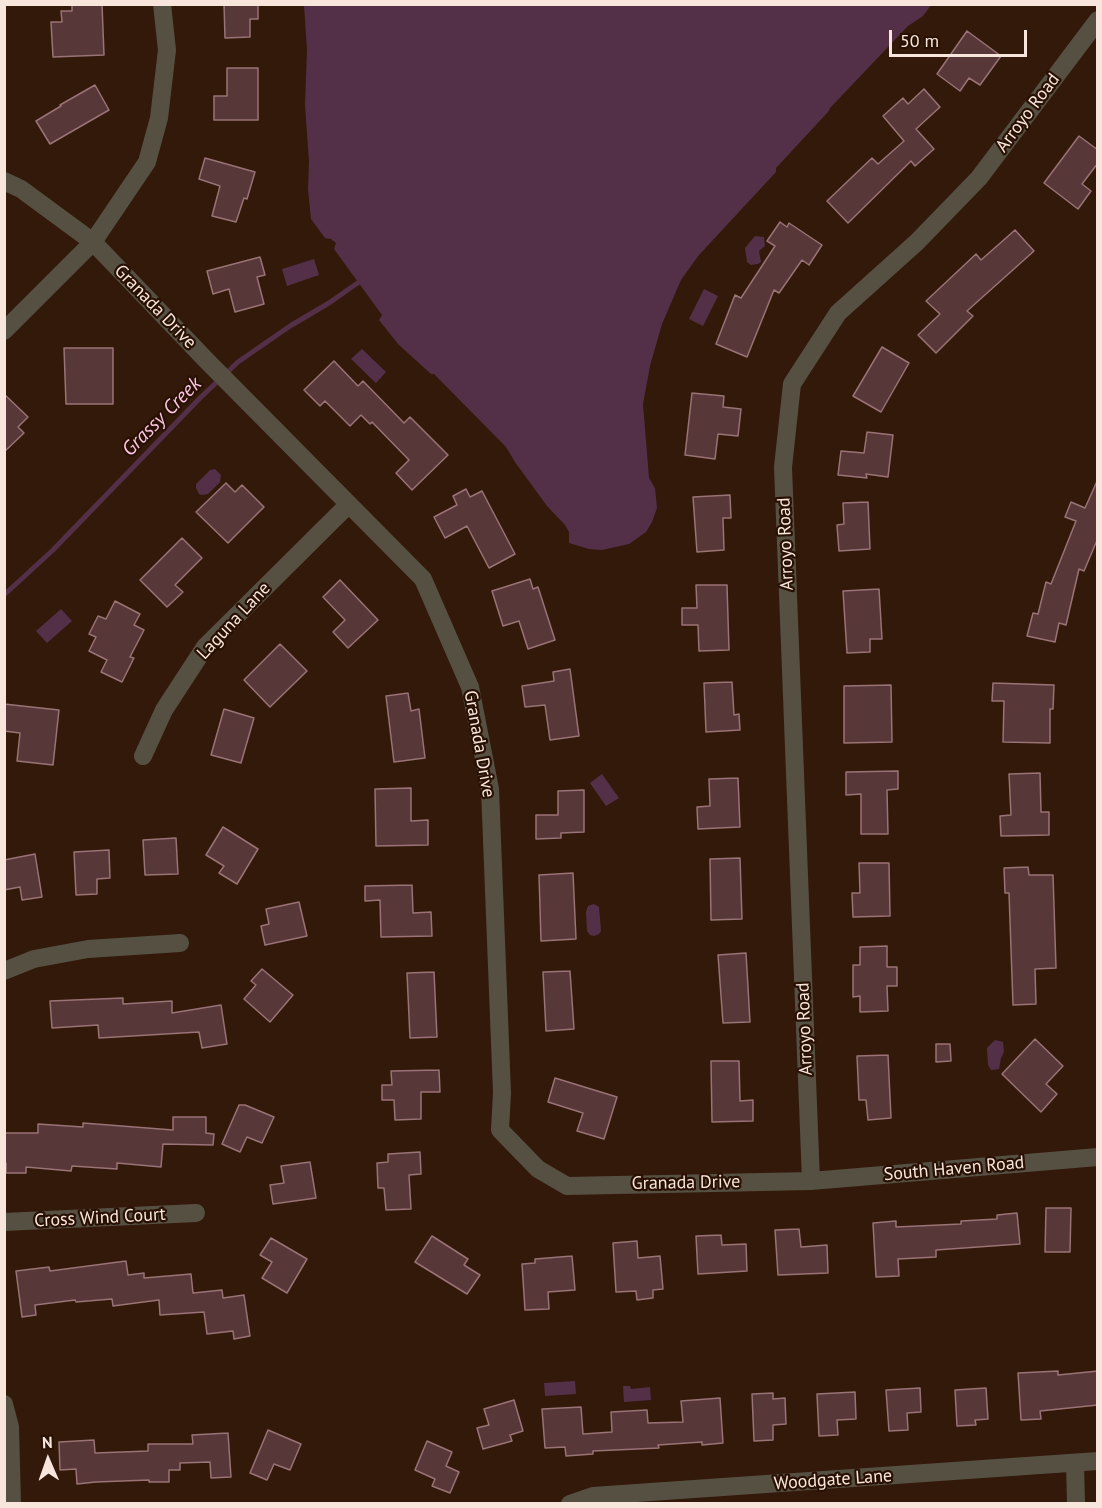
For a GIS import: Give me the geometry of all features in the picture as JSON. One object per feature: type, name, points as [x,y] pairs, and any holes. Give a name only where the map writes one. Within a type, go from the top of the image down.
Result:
[{"type":"street","points":[[4,331],[93,242],[147,162],[159,118],[166,50],[162,4]]},
{"type":"street","name":"Arroyo Road","points":[[811,1181],[783,467],[792,384],[838,313],[917,242],[979,178],[1098,20]]},
{"type":"street","name":"Granada Drive","points":[[4,181],[21,189],[93,242],[233,388],[423,579],[470,687],[490,789],[502,1093],[500,1130],[538,1169],[567,1186],[811,1181]]},
{"type":"street","name":"Laguna Lane","points":[[143,756],[164,710],[205,647],[349,504]]},
{"type":"street","points":[[4,971],[34,959],[88,949],[180,944]]},
{"type":"street","name":"South Haven Road","points":[[811,1181],[1098,1157]]},
{"type":"street","name":"Cross Wind Court","points":[[4,1222],[196,1213]]},
{"type":"street","points":[[4,1404],[10,1427],[12,1503]]},
{"type":"street","name":"Woodgate Lane","points":[[570,1503],[593,1496],[1098,1461]]},
{"type":"street","points":[[1075,1463],[1076,1503]]},
{"type":"shaded area","points":[[304,5],[931,5],[923,16],[908,26],[830,108],[776,168],[776,172],[699,255],[681,280],[662,324],[650,366],[643,404],[649,478],[655,488],[657,508],[646,532],[629,544],[602,550],[569,543],[569,532],[565,525],[547,506],[506,447],[434,374],[431,374],[398,344],[379,320],[382,315],[334,249],[336,243],[325,238],[311,219],[305,105],[307,50]]},
{"type":"shaded area","points":[[755,236],[764,237],[765,246],[759,251],[761,262],[751,265],[747,262],[745,248]]},
{"type":"shaded area","points":[[314,259],[319,275],[287,286],[282,269]]},
{"type":"shaded area","points":[[704,289],[718,296],[703,326],[689,319]]},
{"type":"shaded area","points":[[362,349],[386,372],[376,383],[351,359]]},
{"type":"shaded area","points":[[215,469],[221,475],[220,482],[208,494],[199,494],[196,484],[210,470]]},
{"type":"shaded area","points":[[61,609],[72,621],[47,643],[36,631]]},
{"type":"shaded area","points":[[602,774],[619,798],[606,806],[590,783]]},
{"type":"shaded area","points":[[594,904],[599,907],[601,931],[594,936],[587,931],[586,912],[588,906]]},
{"type":"shaded area","points":[[995,1040],[1003,1042],[1004,1052],[999,1069],[991,1070],[988,1065],[987,1048]]},
{"type":"shaded area","points":[[575,1381],[576,1394],[545,1396],[544,1383]]},
{"type":"shaded area","points":[[623,1386],[630,1386],[631,1389],[650,1387],[651,1400],[624,1402]]},
{"type":"building","points":[[72,4],[102,4],[104,55],[53,57],[51,22],[62,22],[61,11],[72,11]]},
{"type":"building","points":[[224,4],[258,4],[258,19],[250,19],[250,37],[225,38]]},
{"type":"building","points":[[967,31],[1001,56],[980,85],[969,78],[960,91],[937,74]]},
{"type":"building","points":[[227,68],[258,68],[258,120],[214,120],[214,96],[227,96]]},
{"type":"building","points":[[95,85],[109,110],[50,144],[36,121]]},
{"type":"building","points":[[924,89],[940,107],[916,129],[934,149],[915,166],[911,161],[848,223],[827,201],[872,158],[878,164],[904,141],[883,116],[903,98],[908,104]]},
{"type":"building","points":[[1079,136],[1098,150],[1098,163],[1082,184],[1091,191],[1078,209],[1044,183]]},
{"type":"building","points":[[205,158],[255,172],[247,199],[244,198],[236,222],[212,216],[220,186],[199,179]]},
{"type":"building","points":[[780,222],[787,227],[789,223],[822,245],[809,265],[802,260],[779,293],[774,290],[747,357],[716,344],[735,295],[741,298],[775,246],[767,241]]},
{"type":"building","points":[[1015,230],[1034,251],[967,311],[973,316],[936,353],[918,335],[940,314],[926,301],[976,254],[981,260]]},
{"type":"building","points":[[260,257],[265,275],[257,277],[264,304],[235,312],[229,289],[213,294],[207,271]]},
{"type":"building","points":[[882,347],[909,363],[881,412],[853,396]]},
{"type":"building","points":[[64,348],[113,348],[113,404],[66,404]]},
{"type":"building","points":[[334,361],[358,386],[363,381],[404,423],[410,417],[448,455],[412,490],[396,473],[409,460],[372,422],[370,424],[361,415],[350,426],[325,401],[320,406],[304,390]]},
{"type":"building","points":[[692,393],[724,396],[723,407],[741,409],[738,436],[718,434],[715,459],[685,455]]},
{"type":"building","points":[[4,394],[28,417],[18,427],[24,433],[4,452]]},
{"type":"building","points":[[867,432],[893,435],[888,477],[866,474],[867,478],[838,475],[841,451],[864,453]]},
{"type":"building","points":[[1098,479],[1098,538],[1084,571],[1079,569],[1066,625],[1059,623],[1055,642],[1027,636],[1033,613],[1038,614],[1046,582],[1051,584],[1076,521],[1065,517],[1071,502],[1085,508]]},
{"type":"building","points":[[226,483],[235,492],[242,485],[264,507],[228,543],[196,512]]},
{"type":"building","points":[[466,489],[470,497],[482,491],[515,554],[489,568],[467,526],[445,538],[434,517],[457,505],[453,496]]},
{"type":"building","points":[[730,495],[731,518],[723,518],[724,550],[697,552],[693,497]]},
{"type":"building","points":[[868,502],[870,549],[839,551],[837,525],[844,524],[843,503]]},
{"type":"building","points":[[182,538],[202,558],[175,585],[183,592],[167,607],[140,580]]},
{"type":"building","points":[[530,579],[533,589],[538,587],[555,640],[528,649],[519,621],[503,626],[492,591]]},
{"type":"building","points":[[340,580],[378,620],[348,648],[333,632],[345,620],[323,597]]},
{"type":"building","points":[[696,585],[727,585],[729,650],[699,651],[698,625],[682,625],[682,608],[697,608]]},
{"type":"building","points":[[879,589],[882,639],[870,639],[870,652],[847,653],[843,591]]},
{"type":"building","points":[[115,601],[140,614],[134,625],[144,630],[130,657],[134,658],[122,682],[101,672],[107,660],[89,651],[96,637],[89,634],[98,616],[106,619]]},
{"type":"building","points":[[280,644],[307,671],[270,707],[244,680]]},
{"type":"building","points":[[570,669],[579,736],[550,740],[545,705],[525,707],[522,686],[554,681],[553,672]]},
{"type":"building","points":[[732,682],[734,715],[739,714],[740,730],[706,732],[704,683]]},
{"type":"building","points":[[993,683],[1054,685],[1053,709],[1050,709],[1050,743],[1003,742],[1004,701],[992,701]]},
{"type":"building","points":[[891,685],[892,742],[844,743],[844,686]]},
{"type":"building","points":[[408,693],[411,711],[419,709],[425,758],[394,762],[386,696]]},
{"type":"building","points":[[4,704],[59,710],[53,765],[17,761],[20,733],[4,731]]},
{"type":"building","points":[[224,709],[254,718],[241,763],[211,755]]},
{"type":"building","points":[[898,771],[898,789],[887,790],[888,834],[861,834],[861,794],[846,795],[846,772]]},
{"type":"building","points":[[1040,773],[1041,812],[1049,812],[1049,835],[1001,836],[1000,816],[1011,815],[1009,774]]},
{"type":"building","points":[[738,778],[740,827],[698,829],[697,807],[710,806],[709,779]]},
{"type":"building","points":[[411,788],[411,821],[428,820],[428,845],[376,846],[375,789]]},
{"type":"building","points":[[584,790],[584,832],[561,833],[561,838],[536,839],[536,815],[558,815],[558,791]]},
{"type":"building","points":[[223,827],[258,849],[237,884],[219,873],[224,866],[206,855]]},
{"type":"building","points":[[176,838],[178,874],[145,875],[143,840]]},
{"type":"building","points":[[109,850],[110,878],[97,879],[97,894],[76,895],[74,852]]},
{"type":"building","points":[[35,854],[42,897],[22,900],[20,887],[4,890],[4,860]]},
{"type":"building","points":[[740,858],[742,919],[711,920],[710,859]]},
{"type":"building","points":[[859,863],[889,863],[890,916],[853,917],[852,893],[860,893]]},
{"type":"building","points":[[1028,867],[1029,875],[1053,875],[1056,968],[1035,969],[1036,1004],[1013,1005],[1009,893],[1005,893],[1004,868]]},
{"type":"building","points":[[573,873],[576,939],[541,941],[539,875]]},
{"type":"building","points":[[412,885],[413,913],[431,912],[432,936],[381,937],[380,900],[365,901],[365,886]]},
{"type":"building","points":[[299,902],[307,936],[265,945],[261,926],[269,924],[266,909]]},
{"type":"building","points":[[887,946],[887,967],[897,967],[897,986],[887,986],[888,1011],[860,1012],[860,996],[853,997],[853,965],[860,965],[860,947]]},
{"type":"building","points":[[746,953],[750,1022],[723,1023],[718,955]]},
{"type":"building","points":[[262,969],[293,995],[270,1022],[244,999],[256,985],[251,981]]},
{"type":"building","points":[[570,971],[574,1029],[546,1031],[543,972]]},
{"type":"building","points":[[434,972],[437,1037],[410,1038],[407,973]]},
{"type":"building","points":[[123,998],[123,1004],[172,1001],[172,1013],[221,1005],[227,1044],[202,1048],[199,1032],[99,1038],[98,1025],[52,1028],[50,1001]]},
{"type":"building","points":[[1035,1039],[1063,1066],[1046,1084],[1057,1094],[1041,1112],[1002,1074]]},
{"type":"building","points":[[936,1044],[950,1044],[951,1061],[936,1062]]},
{"type":"building","points":[[888,1055],[891,1118],[868,1120],[866,1100],[859,1100],[857,1056]]},
{"type":"building","points":[[711,1061],[739,1061],[740,1101],[753,1100],[753,1121],[712,1122]]},
{"type":"building","points":[[439,1070],[440,1092],[421,1092],[421,1119],[395,1120],[394,1100],[382,1100],[382,1085],[392,1085],[391,1071]]},
{"type":"building","points":[[555,1078],[617,1097],[604,1139],[577,1131],[583,1113],[548,1102]]},
{"type":"building","points":[[239,1105],[245,1105],[274,1117],[262,1143],[247,1137],[240,1152],[222,1144]]},
{"type":"building","points":[[173,1117],[206,1117],[206,1133],[214,1134],[213,1145],[163,1144],[161,1167],[117,1163],[117,1169],[72,1166],[71,1171],[26,1167],[26,1173],[6,1173],[4,1133],[38,1133],[38,1124],[83,1127],[83,1123],[173,1130]]},
{"type":"building","points":[[420,1152],[421,1174],[409,1175],[411,1209],[386,1210],[384,1188],[378,1188],[377,1163],[388,1162],[388,1154]]},
{"type":"building","points":[[310,1162],[316,1198],[273,1204],[270,1185],[284,1183],[281,1166]]},
{"type":"building","points":[[1046,1208],[1071,1208],[1070,1252],[1045,1252]]},
{"type":"building","points":[[1017,1213],[1020,1244],[936,1250],[936,1257],[898,1259],[899,1276],[876,1277],[873,1223],[896,1221],[896,1227],[961,1224],[961,1221],[997,1219],[997,1215]]},
{"type":"building","points":[[799,1229],[801,1247],[827,1245],[828,1273],[778,1275],[775,1230]]},
{"type":"building","points":[[721,1235],[722,1245],[746,1244],[747,1271],[698,1274],[696,1236]]},
{"type":"building","points":[[432,1236],[468,1259],[464,1265],[480,1275],[467,1294],[415,1262]]},
{"type":"building","points":[[271,1238],[307,1259],[287,1293],[262,1278],[272,1262],[260,1255]]},
{"type":"building","points":[[637,1241],[638,1258],[660,1256],[663,1289],[653,1290],[653,1298],[637,1300],[636,1291],[616,1292],[613,1243]]},
{"type":"building","points":[[572,1256],[575,1290],[548,1292],[549,1309],[525,1310],[522,1264],[535,1263],[535,1259]]},
{"type":"building","points":[[126,1261],[128,1275],[144,1273],[144,1278],[191,1274],[193,1293],[222,1290],[223,1298],[244,1295],[250,1336],[234,1339],[233,1331],[207,1334],[204,1312],[160,1315],[159,1300],[113,1306],[112,1299],[76,1302],[75,1300],[35,1305],[36,1315],[22,1317],[16,1271],[49,1267],[50,1271]]},
{"type":"building","points":[[1058,1371],[1058,1375],[1098,1371],[1098,1405],[1040,1411],[1041,1419],[1021,1420],[1018,1373]]},
{"type":"building","points":[[920,1388],[921,1412],[907,1413],[908,1430],[889,1431],[886,1390]]},
{"type":"building","points":[[986,1388],[988,1419],[975,1420],[976,1425],[957,1426],[955,1390]]},
{"type":"building","points":[[855,1392],[856,1419],[837,1420],[838,1435],[819,1436],[817,1394]]},
{"type":"building","points":[[773,1393],[773,1399],[785,1398],[786,1424],[773,1425],[773,1440],[754,1441],[752,1394]]},
{"type":"building","points":[[720,1398],[723,1443],[658,1445],[659,1448],[593,1451],[593,1454],[566,1456],[565,1447],[545,1448],[542,1409],[581,1407],[583,1434],[612,1432],[611,1412],[647,1410],[648,1423],[683,1422],[681,1401]]},
{"type":"building","points":[[514,1400],[523,1431],[510,1435],[512,1441],[483,1449],[477,1428],[489,1425],[484,1409]]},
{"type":"building","points":[[268,1430],[301,1444],[290,1470],[274,1464],[267,1480],[250,1473]]},
{"type":"building","points":[[228,1433],[231,1477],[211,1478],[210,1462],[180,1463],[180,1470],[169,1470],[169,1482],[149,1482],[149,1480],[77,1484],[76,1469],[60,1470],[59,1442],[94,1440],[95,1453],[148,1451],[148,1444],[193,1444],[192,1435]]},
{"type":"building","points":[[427,1441],[452,1452],[446,1466],[459,1472],[450,1493],[432,1486],[435,1479],[415,1470]]},
{"type":"waterway","name":"Grassy Creek","points":[[4,595],[53,550],[200,398],[238,362],[359,282]]}]
